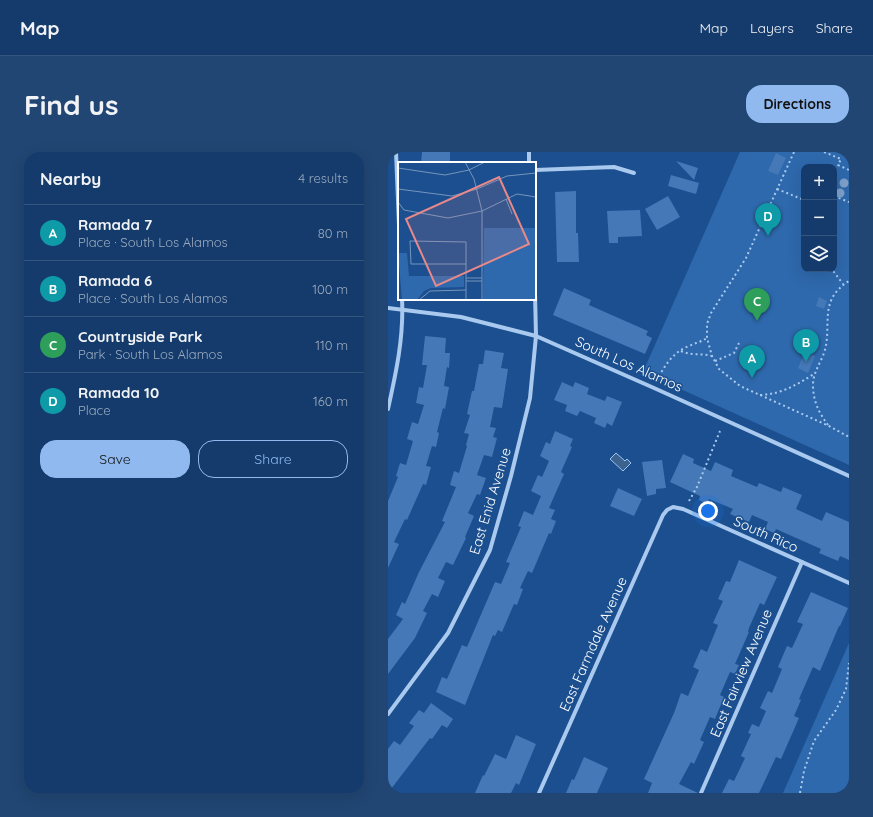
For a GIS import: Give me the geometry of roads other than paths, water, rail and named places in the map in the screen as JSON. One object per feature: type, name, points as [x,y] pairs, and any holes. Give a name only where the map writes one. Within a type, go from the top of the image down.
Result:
[{"type":"street","points":[[396,152],[398,201]]},
{"type":"street","points":[[536,170],[614,167],[634,174]]},
{"type":"street","points":[[388,409],[400,353],[403,310],[402,300]]},
{"type":"street","name":"East Enid Avenue","points":[[388,714],[448,633],[490,550],[512,476],[530,398],[536,336],[535,300]]},
{"type":"street","name":"South Los Alamos","points":[[388,308],[461,316],[536,336],[849,476]]},
{"type":"street","name":"South Rico","points":[[673,507],[683,509],[849,583]]},
{"type":"street","name":"East Farmdale Avenue","points":[[539,793],[663,515],[673,507]]},
{"type":"street","name":"East Fairview Avenue","points":[[701,793],[802,562]]},
{"type":"place","name":"Ramada 10","points":[[768,236]]},
{"type":"place","name":"Countryside Park","points":[[757,321]]},
{"type":"place","name":"Ramada 6","points":[[806,362]]},
{"type":"place","name":"Ramada 7","points":[[752,378]]}]
